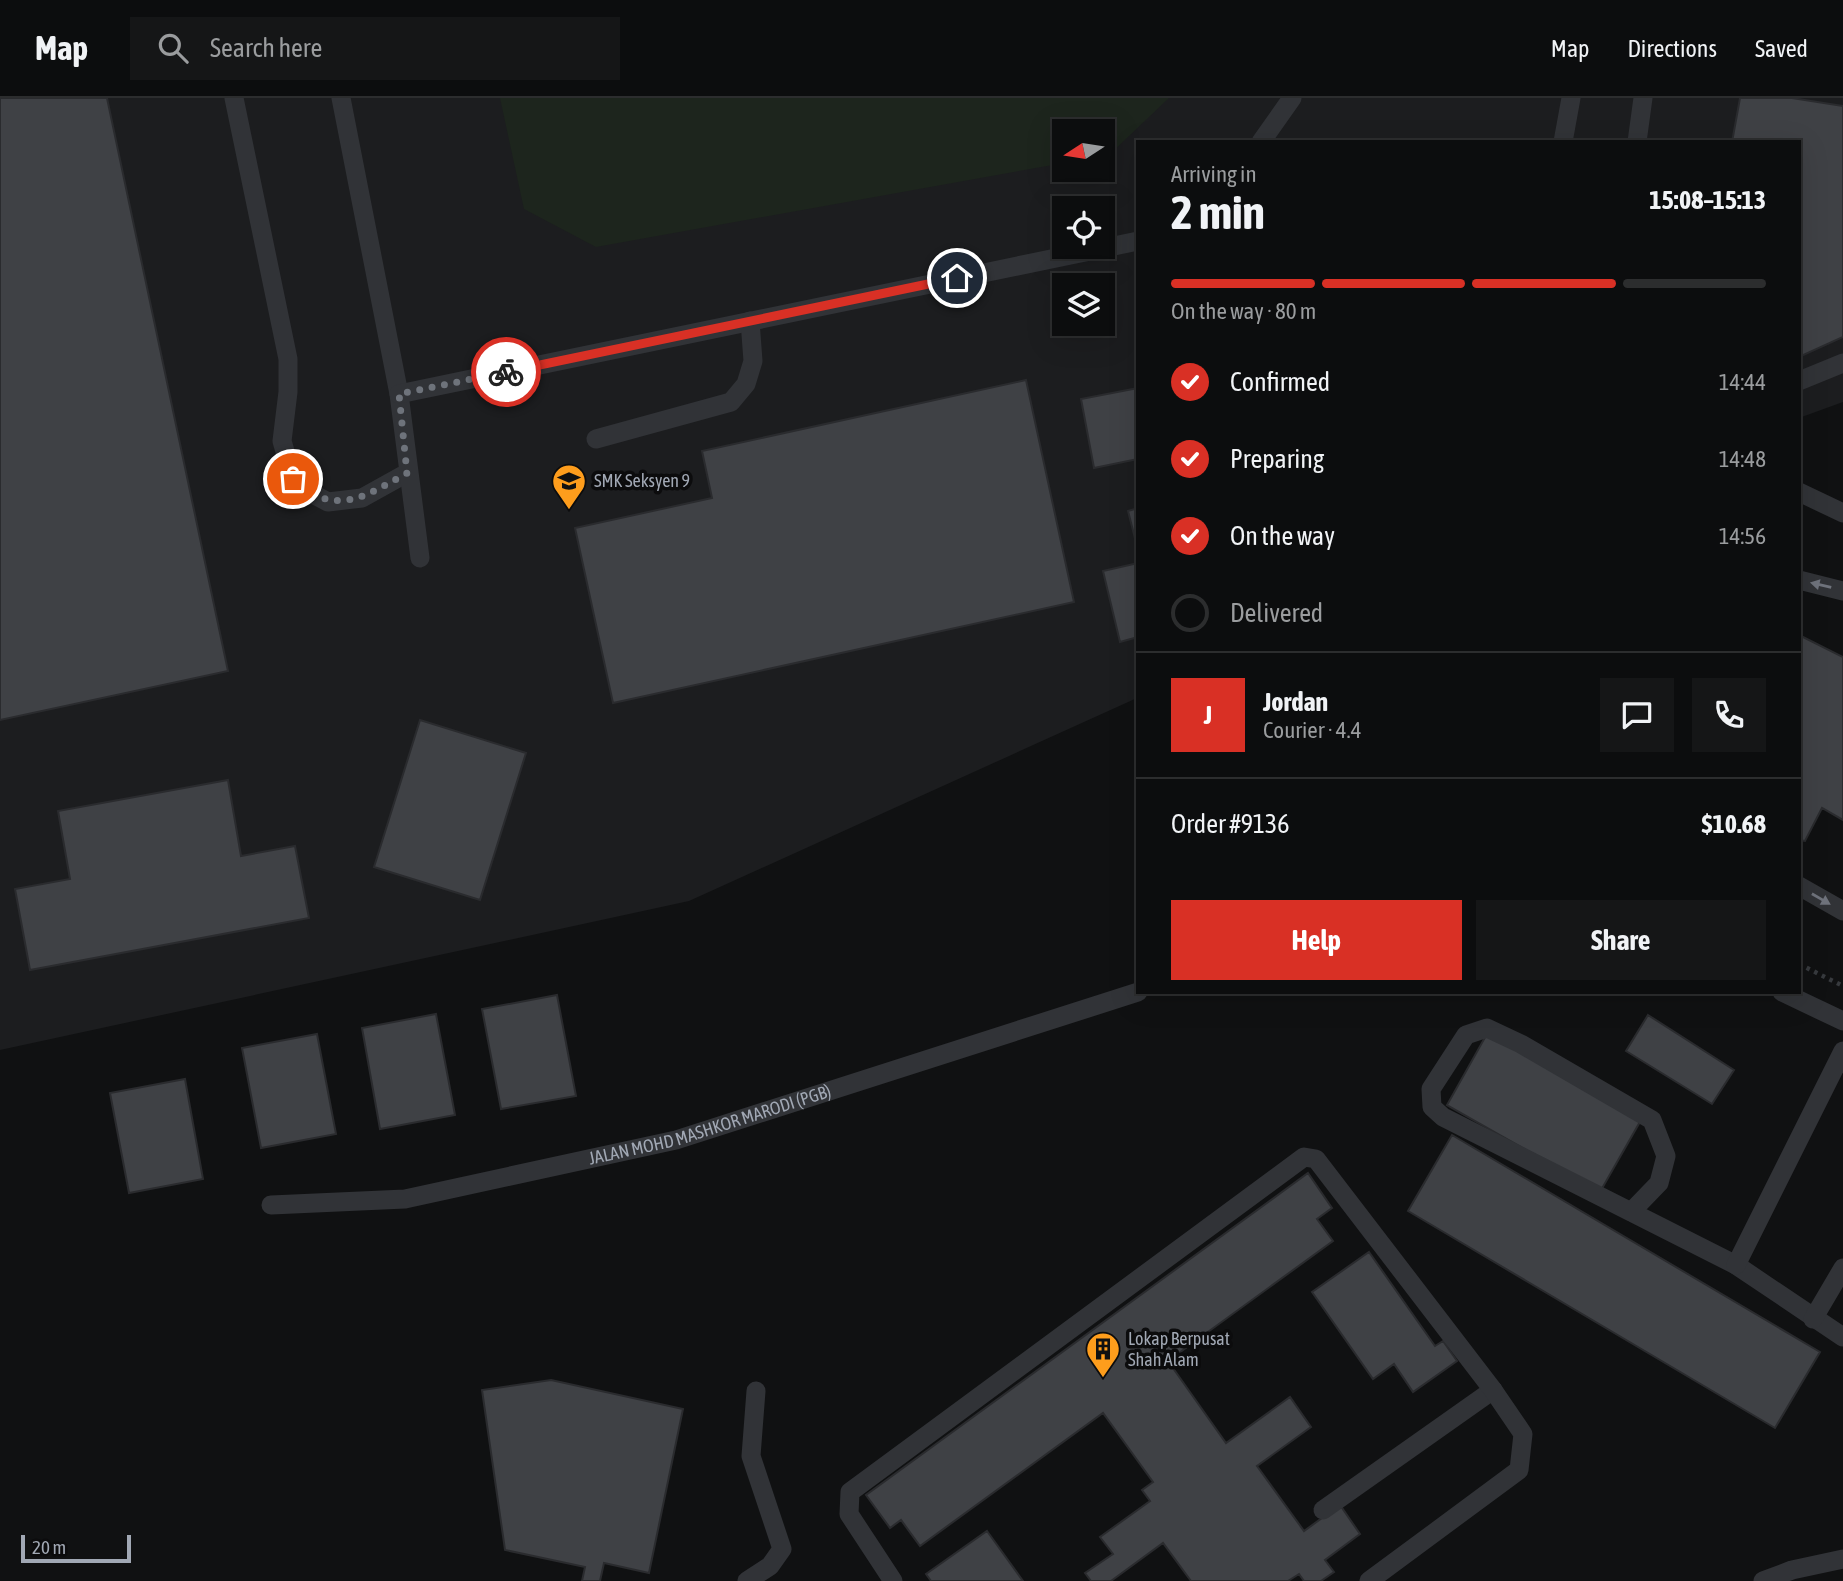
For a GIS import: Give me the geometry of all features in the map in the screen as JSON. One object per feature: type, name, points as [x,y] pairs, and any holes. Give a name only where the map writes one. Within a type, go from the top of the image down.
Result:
[{"type":"lane","points":[[234,98],[288,359],[288,393],[282,441],[293,479],[305,490],[328,502],[362,498],[407,473]]},
{"type":"lane","points":[[341,98],[399,394],[420,558]]},
{"type":"lane","points":[[1262,140],[1292,98]]},
{"type":"lane","points":[[1563,140],[1571,98]]},
{"type":"lane","points":[[1637,140],[1643,98]]},
{"type":"lane","points":[[399,394],[1136,241]]},
{"type":"lane","points":[[596,439],[731,402],[746,384],[753,362],[750,321]]},
{"type":"lane","points":[[1801,380],[1843,363]]},
{"type":"lane","points":[[1801,493],[1843,513]]},
{"type":"lane","points":[[1801,580],[1843,591]]},
{"type":"lane","points":[[1801,887],[1843,911]]},
{"type":"lane","name":"JALAN MOHD MASHKOR MARODI (PGB)","points":[[271,1205],[405,1199],[676,1140],[1136,993]]},
{"type":"lane","points":[[1786,994],[1843,1021]]},
{"type":"lane","points":[[1632,1212],[1659,1184],[1666,1156],[1652,1120],[1521,1044],[1487,1028],[1466,1035],[1431,1089],[1432,1107],[1443,1116],[1736,1265],[1843,1337]]},
{"type":"lane","points":[[1736,1265],[1843,1051]]},
{"type":"lane","points":[[893,1581],[849,1514],[850,1492],[1304,1157],[1316,1159],[1493,1390],[1523,1434],[1519,1470],[1369,1581]]},
{"type":"lane","points":[[1813,1319],[1843,1268]]},
{"type":"lane","points":[[1323,1510],[1493,1390]]},
{"type":"lane","points":[[747,1581],[770,1566],[782,1549],[751,1456],[756,1391]]},
{"type":"lane","points":[[1763,1581],[1792,1570],[1843,1559]]},
{"type":"path","points":[[1801,965],[1843,986]]},
{"type":"shaded area","name":"SMK Seksyen 9","points":[[0,98],[1843,98],[1843,402],[1801,417],[1801,140],[1136,140],[1136,698],[689,901],[0,1050]]},
{"type":"shaded area","points":[[500,98],[1169,98],[1115,149],[1115,119],[1052,119],[1052,165],[596,247],[524,209]]},
{"type":"building","points":[[0,98],[107,98],[228,671],[0,720]]},
{"type":"building","points":[[1740,98],[1792,98],[1843,106],[1843,337],[1801,356],[1801,140],[1732,140]]},
{"type":"building","points":[[1026,380],[1074,602],[613,703],[575,528],[712,498],[702,451]]},
{"type":"building","points":[[1136,388],[1136,459],[1094,468],[1081,399]]},
{"type":"building","points":[[1136,509],[1136,542],[1128,511]]},
{"type":"building","points":[[1136,563],[1136,638],[1120,642],[1103,571]]},
{"type":"building","points":[[1801,636],[1843,657],[1843,820],[1822,808],[1805,841],[1801,840]]},
{"type":"building","points":[[420,720],[526,753],[480,900],[374,867]]},
{"type":"building","points":[[228,780],[241,856],[295,846],[309,918],[30,970],[15,889],[70,879],[58,811]]},
{"type":"building","points":[[557,995],[576,1096],[501,1109],[482,1009]]},
{"type":"building","points":[[436,1014],[455,1115],[380,1129],[362,1028]]},
{"type":"building","points":[[1648,1015],[1734,1070],[1712,1104],[1626,1051]]},
{"type":"building","points":[[1488,1032],[1641,1120],[1600,1192],[1447,1105]]},
{"type":"building","points":[[317,1034],[336,1134],[261,1148],[242,1048]]},
{"type":"building","points":[[185,1079],[203,1179],[129,1193],[110,1093]]},
{"type":"building","points":[[1452,1135],[1820,1352],[1775,1428],[1408,1211]]},
{"type":"building","name":"Lokap Berpusat Shah Alam","points":[[1308,1173],[1332,1208],[1317,1219],[1333,1241],[1168,1361],[1226,1443],[1290,1397],[1311,1427],[1257,1466],[1304,1531],[1340,1505],[1360,1534],[1325,1560],[1334,1572],[1321,1581],[1304,1581],[1299,1574],[1288,1581],[1191,1581],[1163,1543],[1111,1581],[1091,1581],[1085,1573],[1113,1554],[1100,1537],[1150,1501],[1142,1490],[1153,1482],[1103,1413],[920,1546],[901,1520],[890,1528],[866,1495]]},
{"type":"building","points":[[1369,1252],[1435,1346],[1443,1341],[1457,1361],[1413,1392],[1394,1364],[1373,1379],[1312,1292]]},
{"type":"building","points":[[551,1380],[683,1409],[649,1573],[604,1563],[600,1581],[582,1581],[585,1567],[505,1550],[482,1390]]},
{"type":"building","points":[[987,1531],[1023,1581],[931,1581],[926,1574]]},
{"type":"way so far","points":[[293,479],[305,490],[328,502],[362,498],[407,473],[399,394],[506,372]]},
{"type":"place","name":"SMK Seksyen 9","points":[[569,511]]},
{"type":"place","name":"Lokap Berpusat Shah Alam","points":[[1103,1379]]},
{"type":"route","points":[[506,372],[957,278]]}]
